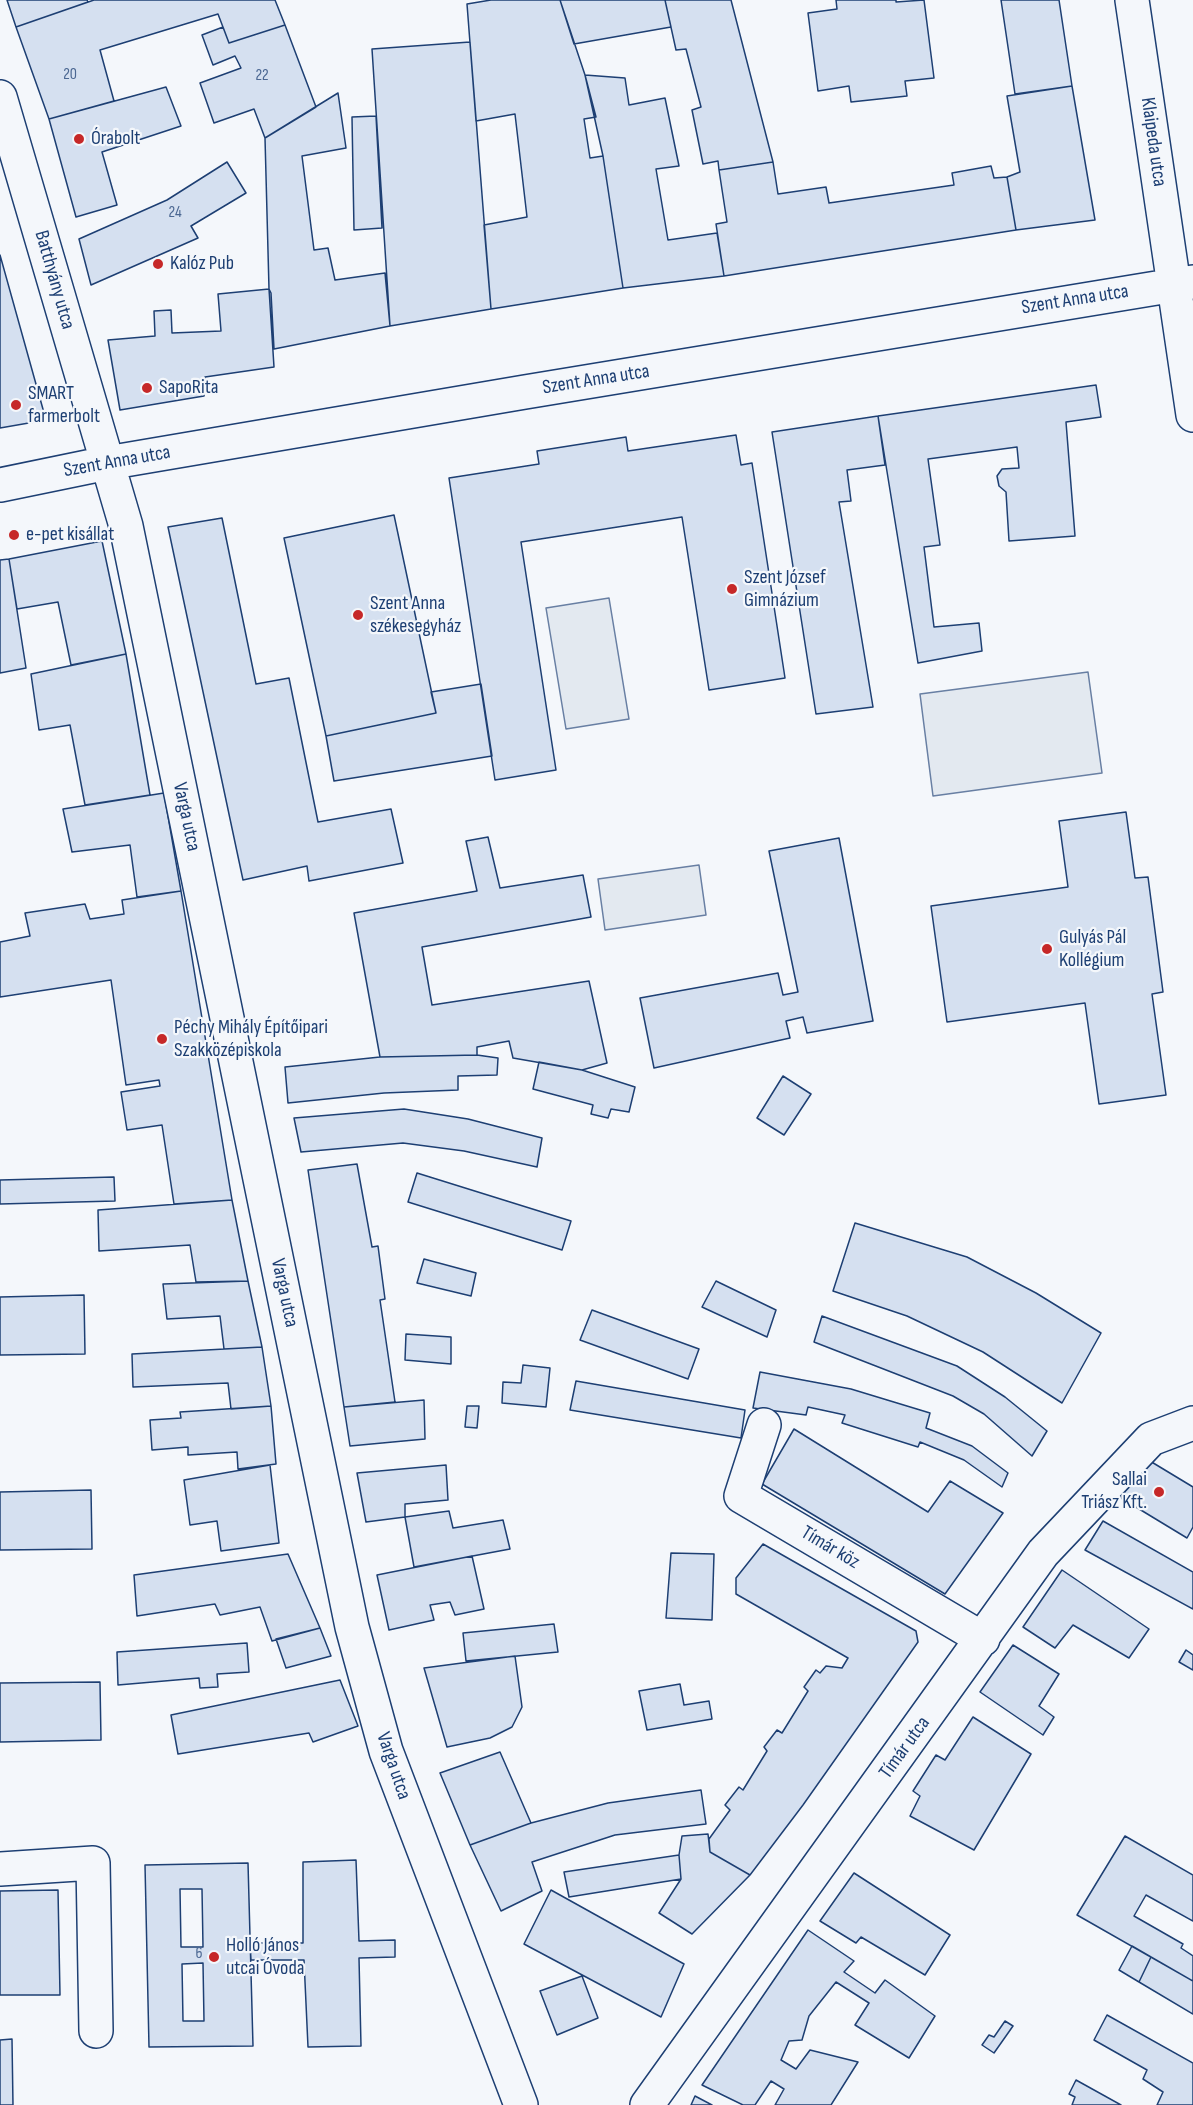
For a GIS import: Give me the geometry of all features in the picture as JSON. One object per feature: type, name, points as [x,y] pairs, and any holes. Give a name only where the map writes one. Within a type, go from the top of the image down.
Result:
[{"type":"street","name":"Klaipeda utca","points":[[1132,0],[1183,283],[1193,415]]},
{"type":"street","name":"Batthyány utca","points":[[0,97],[107,463]]},
{"type":"street","name":"Szent Anna utca","points":[[0,484],[107,463],[1183,283]]},
{"type":"street","name":"Varga utca","points":[[107,463],[126,526],[352,1627],[386,1751],[521,2105]]},
{"type":"street","name":"Tímár utca","points":[[647,2105],[1043,1553],[1151,1439],[1193,1423]]},
{"type":"street","name":"Tímár köz","points":[[764,1425],[741,1496],[983,1639]]},
{"type":"street","points":[[0,1869],[93,1863],[96,2031]]},
{"type":"shaded area","points":[[609,598],[629,719],[566,729],[546,608]]},
{"type":"shaded area","points":[[1088,672],[1102,773],[933,796],[920,694]]},
{"type":"shaded area","points":[[699,865],[706,915],[605,930],[598,879]]},
{"type":"building","points":[[7,0],[87,0],[88,2],[16,27]]},
{"type":"building","points":[[94,0],[275,0],[285,25],[229,43],[218,14],[100,50],[114,101],[49,119],[16,27]]},
{"type":"building","points":[[491,0],[560,0],[585,75],[596,117],[584,119],[590,158],[603,156],[623,288],[491,309],[484,225],[527,217],[515,114],[476,121],[467,4]]},
{"type":"building","points":[[560,0],[665,0],[671,27],[574,44]]},
{"type":"building","points":[[665,0],[731,0],[773,162],[719,170],[718,161],[703,164],[692,110],[701,107],[686,49],[676,50]]},
{"type":"building","points":[[836,0],[896,0],[896,2],[924,0],[934,78],[905,81],[907,96],[851,102],[849,86],[818,91],[808,13],[837,9]]},
{"type":"building","points":[[1001,0],[1059,0],[1072,86],[1015,94]]},
{"type":"building","points":[[285,25],[316,107],[265,138],[254,109],[214,123],[200,83],[241,68],[235,56],[213,65],[202,35],[223,27],[229,43]]},
{"type":"building","points":[[470,42],[491,309],[390,326],[372,49]]},
{"type":"building","points":[[585,75],[625,78],[629,105],[665,98],[679,166],[656,169],[668,240],[717,233],[724,276],[623,288],[603,156]]},
{"type":"building","points":[[1072,86],[1095,220],[1016,230],[1007,177],[1020,172],[1007,96]]},
{"type":"building","points":[[166,87],[181,126],[102,152],[117,205],[76,217],[49,119]]},
{"type":"building","points":[[338,93],[346,148],[302,156],[314,250],[328,248],[335,280],[385,273],[390,326],[274,349],[269,289],[265,138]]},
{"type":"building","points":[[376,116],[382,228],[354,230],[352,117]]},
{"type":"building","points":[[227,162],[246,193],[191,226],[198,238],[91,285],[79,239],[167,200]]},
{"type":"building","points":[[773,162],[778,194],[826,187],[829,203],[954,185],[952,173],[991,166],[994,178],[1007,177],[1016,230],[724,276],[716,224],[727,222],[719,170]]},
{"type":"building","points":[[0,255],[46,420],[0,428]]},
{"type":"building","points":[[269,289],[274,367],[205,377],[204,396],[120,410],[108,340],[155,336],[154,311],[171,310],[172,333],[221,331],[218,294]]},
{"type":"building","points":[[1096,385],[1101,417],[1066,422],[1075,536],[1009,541],[1006,492],[999,486],[997,476],[1002,469],[1019,468],[1017,447],[928,459],[940,545],[924,547],[934,627],[979,623],[982,651],[918,663],[878,416]]},
{"type":"building","points":[[878,416],[885,465],[847,470],[851,501],[839,502],[873,707],[816,714],[772,432]]},
{"type":"building","name":"Szent József Gimnázium","points":[[736,435],[741,465],[752,463],[785,678],[709,690],[682,517],[521,542],[556,770],[495,780],[449,478],[539,464],[537,451],[626,437],[628,451]]},
{"type":"building","name":"Szent Anna székesegyház","points":[[394,515],[436,713],[326,736],[284,538]]},
{"type":"building","points":[[222,518],[256,684],[289,678],[318,822],[391,809],[403,863],[309,881],[307,866],[243,880],[168,527]]},
{"type":"building","points":[[102,541],[126,654],[71,665],[58,602],[17,609],[9,559]]},
{"type":"building","points":[[9,559],[26,668],[0,673],[0,560]]},
{"type":"building","points":[[126,654],[150,795],[85,805],[70,725],[39,730],[31,674]]},
{"type":"building","points":[[481,684],[492,756],[334,781],[326,736],[436,713],[431,692]]},
{"type":"building","points":[[164,793],[181,891],[137,897],[130,845],[72,852],[63,809]]},
{"type":"building","name":"Gulyás Pál Kollégium","points":[[1126,812],[1135,878],[1148,877],[1163,992],[1152,994],[1166,1095],[1099,1104],[1085,1003],[947,1022],[931,906],[1068,887],[1059,821]]},
{"type":"building","points":[[488,837],[500,888],[583,875],[591,917],[422,947],[432,1005],[589,981],[607,1063],[582,1070],[513,1058],[509,1041],[477,1047],[477,1055],[380,1057],[354,913],[477,891],[466,841]]},
{"type":"building","points":[[839,838],[873,1021],[807,1033],[803,1017],[786,1021],[790,1038],[654,1068],[640,998],[778,973],[783,995],[798,992],[769,851]]},
{"type":"building","name":"Péchy Mihály Építőipari Szakközépiskola","points":[[181,891],[232,1200],[174,1204],[162,1125],[127,1130],[121,1092],[160,1086],[159,1080],[126,1085],[111,980],[0,997],[0,942],[30,936],[25,913],[85,904],[90,919],[124,914],[122,900]]},
{"type":"building","points":[[477,1055],[498,1058],[497,1075],[458,1076],[458,1090],[384,1093],[288,1103],[285,1067],[380,1057]]},
{"type":"building","points":[[539,1062],[582,1070],[635,1087],[629,1112],[611,1109],[608,1118],[591,1114],[593,1105],[533,1089]]},
{"type":"building","points":[[783,1076],[811,1094],[784,1135],[757,1118]]},
{"type":"building","points":[[404,1109],[468,1119],[542,1138],[537,1167],[464,1151],[403,1143],[301,1152],[294,1118]]},
{"type":"building","points":[[357,1164],[372,1247],[378,1246],[385,1299],[380,1300],[395,1402],[344,1407],[308,1170]]},
{"type":"building","points":[[417,1173],[571,1221],[562,1250],[408,1202]]},
{"type":"building","points":[[114,1177],[115,1201],[0,1204],[0,1180]]},
{"type":"building","points":[[232,1200],[248,1281],[196,1282],[190,1245],[99,1251],[98,1210]]},
{"type":"building","points":[[855,1223],[967,1257],[1036,1293],[1101,1333],[1062,1403],[983,1352],[907,1316],[833,1291]]},
{"type":"building","points":[[424,1259],[476,1273],[471,1296],[417,1283]]},
{"type":"building","points":[[248,1281],[262,1347],[224,1349],[220,1316],[167,1319],[163,1284]]},
{"type":"building","points":[[716,1281],[776,1310],[767,1337],[702,1307]]},
{"type":"building","points":[[84,1295],[85,1354],[0,1355],[0,1297]]},
{"type":"building","points":[[592,1310],[699,1349],[688,1379],[580,1340]]},
{"type":"building","points":[[822,1316],[957,1366],[1005,1397],[1047,1431],[1032,1456],[984,1414],[953,1396],[814,1342]]},
{"type":"building","points":[[406,1334],[451,1337],[451,1364],[405,1360]]},
{"type":"building","points":[[262,1347],[271,1406],[231,1409],[228,1383],[133,1387],[132,1354]]},
{"type":"building","points":[[523,1365],[550,1368],[546,1407],[502,1403],[503,1382],[521,1383]]},
{"type":"building","points":[[760,1372],[851,1389],[930,1413],[926,1428],[972,1446],[1008,1473],[1002,1487],[964,1460],[920,1442],[918,1447],[842,1423],[845,1415],[808,1407],[806,1415],[753,1408]]},
{"type":"building","points":[[576,1381],[745,1410],[741,1438],[570,1410]]},
{"type":"building","points":[[424,1400],[425,1439],[350,1446],[344,1407]]},
{"type":"building","points":[[271,1406],[276,1464],[238,1469],[237,1452],[188,1455],[188,1447],[152,1450],[150,1420],[181,1418],[180,1412]]},
{"type":"building","points":[[467,1406],[479,1406],[477,1428],[465,1427]]},
{"type":"building","points":[[794,1429],[928,1512],[950,1481],[1003,1513],[945,1594],[762,1484]]},
{"type":"building","name":"Sallai Triász Kft.","points":[[1145,1458],[1193,1487],[1193,1527],[1187,1538],[1121,1498]]},
{"type":"building","points":[[270,1465],[279,1543],[221,1551],[217,1521],[190,1525],[184,1480]]},
{"type":"building","points":[[446,1465],[448,1500],[405,1504],[405,1517],[366,1522],[357,1473]]},
{"type":"building","points":[[91,1490],[92,1549],[0,1550],[0,1492]]},
{"type":"building","points":[[449,1511],[453,1528],[503,1520],[510,1549],[414,1567],[405,1517]]},
{"type":"building","points":[[1103,1521],[1193,1572],[1193,1609],[1085,1550]]},
{"type":"building","points":[[763,1544],[916,1631],[918,1642],[803,1805],[750,1875],[710,1852],[709,1839],[730,1810],[725,1805],[739,1787],[743,1790],[767,1751],[764,1747],[777,1730],[782,1733],[808,1691],[804,1687],[816,1670],[820,1673],[826,1666],[842,1668],[848,1658],[736,1594],[736,1578]]},
{"type":"building","points":[[671,1553],[714,1554],[712,1620],[666,1618]]},
{"type":"building","points":[[288,1554],[320,1628],[272,1641],[260,1607],[220,1615],[215,1604],[137,1616],[134,1575]]},
{"type":"building","points":[[472,1556],[484,1609],[455,1615],[450,1602],[430,1605],[434,1620],[389,1630],[377,1575]]},
{"type":"building","points":[[1062,1570],[1149,1629],[1129,1658],[1073,1625],[1055,1648],[1023,1627]]},
{"type":"building","points":[[554,1624],[558,1652],[466,1661],[463,1633]]},
{"type":"building","points":[[320,1628],[331,1656],[286,1668],[276,1639]]},
{"type":"building","points":[[247,1643],[249,1672],[217,1674],[218,1687],[200,1688],[199,1678],[118,1685],[117,1652]]},
{"type":"building","points":[[1013,1645],[1059,1674],[1039,1706],[1054,1717],[1043,1735],[980,1692]]},
{"type":"building","points":[[1186,1650],[1193,1655],[1193,1670],[1179,1662]]},
{"type":"building","points":[[515,1656],[522,1707],[512,1727],[490,1738],[447,1747],[424,1668]]},
{"type":"building","points":[[340,1680],[358,1726],[313,1742],[309,1733],[178,1754],[171,1715]]},
{"type":"building","points":[[100,1682],[101,1740],[0,1742],[0,1683]]},
{"type":"building","points":[[680,1684],[684,1705],[709,1701],[712,1719],[647,1730],[639,1691]]},
{"type":"building","points":[[973,1717],[1031,1754],[974,1850],[910,1816],[920,1796],[913,1791],[936,1755],[945,1760]]},
{"type":"building","points":[[500,1752],[531,1823],[470,1845],[440,1773]]},
{"type":"building","points":[[701,1790],[706,1824],[615,1835],[532,1862],[542,1891],[501,1911],[470,1845],[531,1823],[608,1803]]},
{"type":"building","points":[[708,1834],[710,1852],[750,1875],[692,1934],[659,1913],[681,1879],[679,1855],[682,1836]]},
{"type":"building","points":[[1125,1836],[1193,1875],[1193,1921],[1146,1895],[1134,1916],[1183,1944],[1181,1948],[1193,1956],[1193,1981],[1077,1915]]},
{"type":"building","points":[[679,1855],[681,1879],[569,1897],[564,1872]]},
{"type":"building","points":[[356,1860],[359,1941],[395,1940],[395,1957],[359,1958],[361,2046],[308,2047],[304,1960],[251,1960],[250,1943],[303,1943],[303,1862]]},
{"type":"building","points":[[248,1863],[253,2046],[149,2047],[145,1865]],"holes":[[[180,1889],[202,1889],[203,1947],[181,1947]],[[203,1963],[204,2021],[183,2021],[182,1964]]]},
{"type":"building","points":[[854,1873],[950,1935],[925,1975],[861,1937],[856,1943],[820,1921]]},
{"type":"building","points":[[58,1890],[60,1995],[0,1995],[0,1891]]},
{"type":"building","points":[[551,1890],[684,1964],[661,2017],[524,1944]]},
{"type":"building","points":[[808,1930],[854,1961],[844,1972],[875,1993],[885,1980],[935,2016],[909,2058],[855,2025],[869,2003],[836,1982],[809,2016],[802,2040],[789,2041],[781,2060],[796,2069],[810,2050],[858,2062],[831,2105],[775,2105],[784,2089],[771,2081],[755,2105],[743,2105],[702,2085]]},
{"type":"building","points":[[1132,1946],[1151,1957],[1139,1982],[1119,1970]]},
{"type":"building","points":[[1151,1957],[1193,1981],[1193,2014],[1139,1982]]},
{"type":"building","points":[[582,1976],[598,2018],[557,2035],[540,1991]]},
{"type":"building","points":[[1107,2015],[1193,2063],[1193,2105],[1157,2105],[1163,2092],[1143,2079],[1147,2070],[1094,2040]]},
{"type":"building","points":[[1005,2021],[1013,2026],[994,2053],[982,2045],[989,2035],[994,2037]]},
{"type":"building","points":[[12,2039],[13,2105],[0,2105],[0,2040]]},
{"type":"building","points":[[1076,2080],[1121,2105],[1072,2105],[1075,2097],[1069,2094]]},
{"type":"building","points":[[695,2096],[712,2105],[691,2105]]},
{"type":"place","name":"Órabolt","points":[[79,139]]},
{"type":"place","name":"Kalóz Pub","points":[[158,264]]},
{"type":"place","name":"SapoRita","points":[[147,388]]},
{"type":"place","name":"SMART farmerbolt","points":[[16,405]]},
{"type":"place","name":"e-pet kisállat","points":[[14,535]]},
{"type":"place","name":"Szent József Gimnázium","points":[[732,589]]},
{"type":"place","name":"Szent Anna székesegyház","points":[[358,615]]},
{"type":"place","name":"Gulyás Pál Kollégium","points":[[1047,949]]},
{"type":"place","name":"Péchy Mihály Építőipari Szakközépiskola","points":[[162,1039]]},
{"type":"place","name":"Sallai Triász Kft.","points":[[1159,1492]]},
{"type":"place","name":"Holló János utcai Óvoda","points":[[214,1957]]}]
